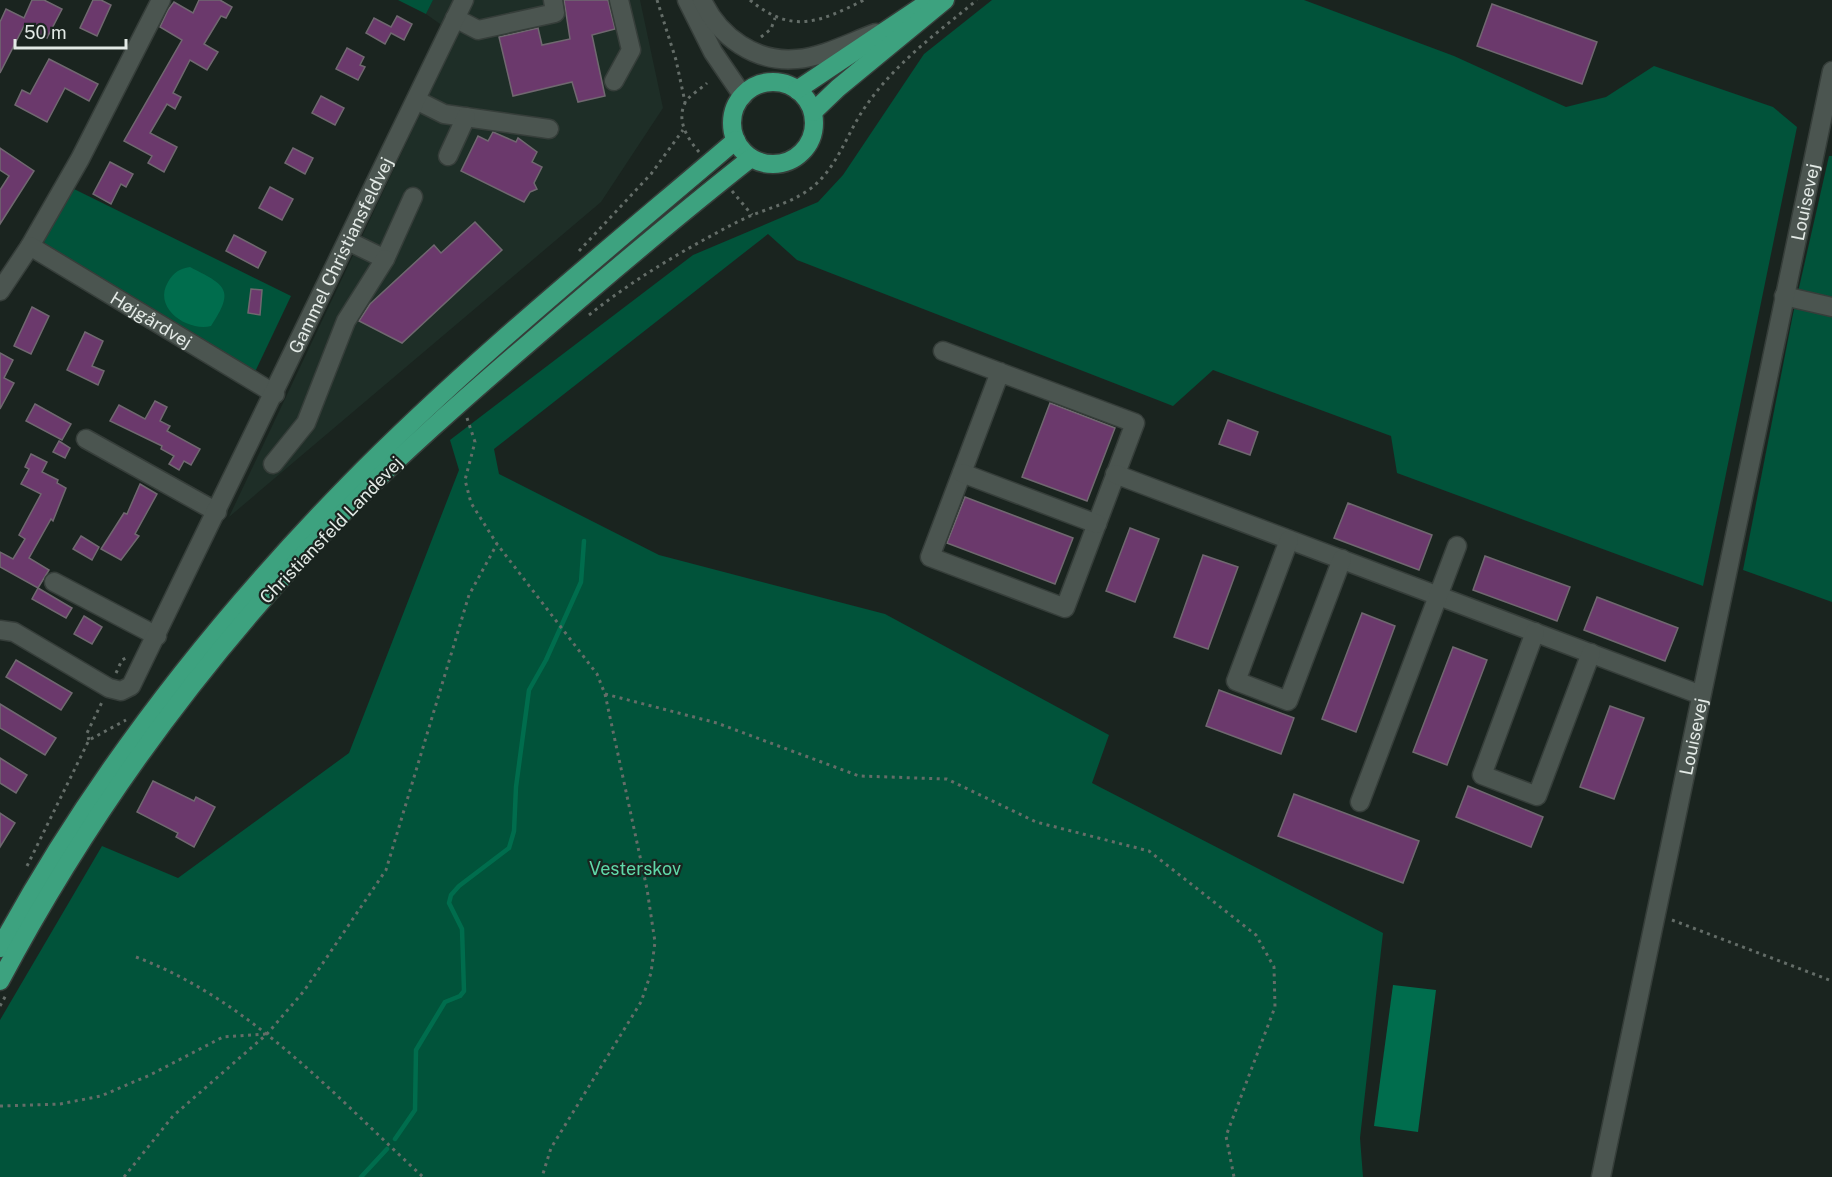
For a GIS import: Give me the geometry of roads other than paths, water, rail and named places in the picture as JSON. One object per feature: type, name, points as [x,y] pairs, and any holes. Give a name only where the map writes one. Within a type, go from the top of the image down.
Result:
[{"type":"main road","points":[[797,90],[931,0]]},
{"type":"main road","points":[[813,112],[838,87],[945,0]]},
{"type":"main road","points":[[765,83],[782,84],[797,90],[807,100],[813,112],[812,137],[798,156],[775,164],[751,158],[736,140],[733,117],[743,96],[765,83]]},
{"type":"main road","name":"Christiansfeld Landevej","points":[[0,948],[62,843],[115,765],[177,681],[296,540],[350,484],[435,403],[736,140]]},
{"type":"main road","name":"Christiansfeld Landevej","points":[[6,983],[50,892],[99,813],[182,699],[263,600],[342,514],[411,446],[622,261],[751,158]]},
{"type":"street","points":[[0,291],[30,246],[80,159],[161,0]]},
{"type":"street","name":"Gammel Christiansfeldvej","points":[[0,630],[14,632],[108,688],[121,691],[131,686],[275,394],[464,0]]},
{"type":"street","points":[[455,18],[478,30],[555,13],[553,0]]},
{"type":"street","points":[[614,81],[631,50],[619,0]]},
{"type":"street","points":[[687,0],[713,52],[743,96]]},
{"type":"street","points":[[702,0],[709,14],[726,35],[745,48],[778,60],[818,55],[886,30]]},
{"type":"street","name":"Louisevej","points":[[1601,1177],[1832,71]]},
{"type":"street","points":[[416,100],[444,114],[549,129]]},
{"type":"street","points":[[448,156],[466,117]]},
{"type":"street","points":[[273,464],[306,423],[346,321],[385,259],[413,197]]},
{"type":"street","points":[[348,241],[385,259]]},
{"type":"street","name":"Højgårdvej","points":[[30,246],[275,394]]},
{"type":"street","points":[[1784,296],[1832,307]]},
{"type":"street","points":[[943,351],[1000,372],[1135,423],[1065,608],[930,557],[1000,372]]},
{"type":"street","points":[[86,438],[217,512]]},
{"type":"street","points":[[962,473],[1097,524]]},
{"type":"street","points":[[1115,474],[1701,695]]},
{"type":"street","points":[[1289,540],[1236,681],[1288,701],[1342,560]]},
{"type":"street","points":[[1360,802],[1457,546]]},
{"type":"street","points":[[54,582],[157,636]]},
{"type":"street","points":[[1535,633],[1482,775],[1538,796],[1591,653]]},
{"type":"waterway","points":[[395,1139],[415,1110],[416,1050],[445,1002],[460,996],[464,991],[462,929],[449,903],[451,895],[459,886],[509,848],[514,831],[516,787],[529,690],[546,660],[581,582],[584,541]]},
{"type":"waterway","points":[[361,1177],[387,1149]]},
{"type":"park label","name":"Vesterskov","points":[[635,868]]}]
